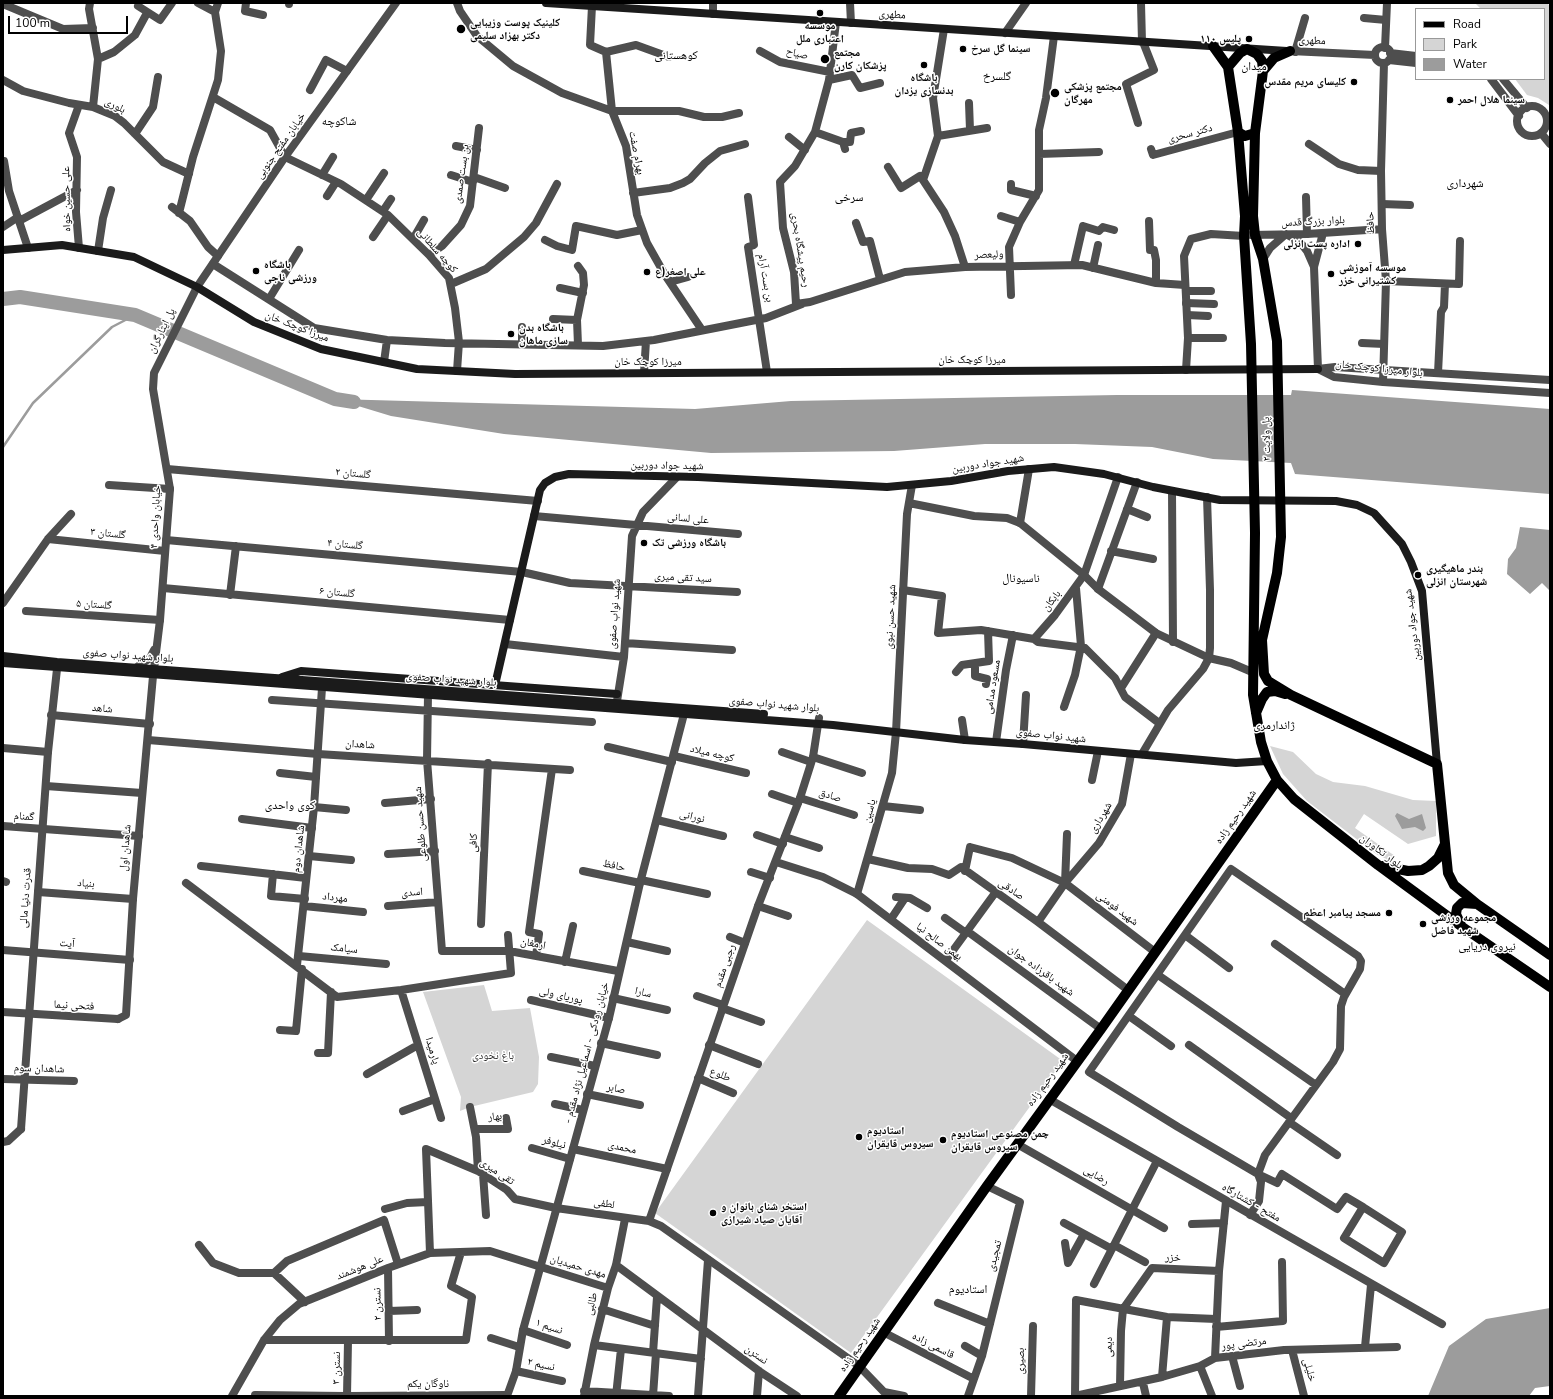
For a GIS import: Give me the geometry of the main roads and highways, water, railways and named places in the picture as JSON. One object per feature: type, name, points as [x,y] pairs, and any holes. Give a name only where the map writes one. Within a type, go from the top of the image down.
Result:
[{"type":"main road","name":"مطهری","points":[[546,3],[592,6],[611,5],[713,14],[1292,52]]},
{"type":"main road","points":[[1213,46],[1228,67],[1240,53],[1247,49],[1257,54],[1262,61],[1263,71]]},
{"type":"main road","points":[[1263,71],[1274,58],[1292,52]]},
{"type":"main road","name":"پل ولایت ۲","points":[[1228,67],[1238,132],[1245,216],[1244,236],[1251,344],[1255,533],[1252,672]]},
{"type":"main road","name":"پل ولایت ۲","points":[[1263,71],[1255,133],[1253,216],[1255,235],[1263,258],[1277,341],[1281,537],[1277,573],[1262,640],[1262,663],[1264,674],[1268,681],[1291,695]]},
{"type":"main road","points":[[1238,132],[1245,136],[1255,133]]},
{"type":"main road","name":"میرزا کوچک خان","points":[[3,250],[62,245],[134,257],[197,287],[254,322],[267,328],[321,349],[417,369],[515,374],[1318,369]]},
{"type":"main road","name":"شهید جواد دوربین","points":[[495,685],[540,490],[545,483],[555,477],[569,474],[698,478],[887,487],[951,481],[960,478],[1029,468],[1066,468],[1220,500],[1336,501],[1357,505],[1374,513],[1402,544],[1411,562],[1422,591],[1437,764]]},
{"type":"main road","name":"بلوار شهید نواب صفوی","points":[[3,656],[137,668],[153,672],[322,688],[617,706],[684,714],[819,721]]},
{"type":"main road","name":"بلوار شهید نواب صفوی","points":[[3,663],[57,669],[279,678],[819,721],[833,725]]},
{"type":"main road","points":[[279,678],[301,671],[617,694]]},
{"type":"main road","name":"بلوار تکاوران","points":[[1252,672],[1255,715],[1267,761],[1277,780],[1294,799],[1378,865],[1461,926],[1550,987]]},
{"type":"main road","points":[[1255,715],[1267,692],[1291,695],[1437,764],[1448,873],[1454,885],[1477,904],[1550,955]]},
{"type":"main road","name":"شهید نواب صفوی","points":[[833,725],[965,740],[1023,744],[1098,752],[1142,754],[1236,763],[1267,761]]},
{"type":"main road","name":"شهید رحیم زاده","points":[[839,1396],[883,1332],[1101,1029],[1277,780]]},
{"type":"main road","points":[[1378,865],[1408,871],[1422,870],[1438,858],[1445,844]]},
{"type":"main road","points":[[1461,926],[1456,914],[1457,908],[1462,903],[1477,904]]},
{"type":"water","points":[[1292,390],[1550,409],[1550,494],[1295,474],[1291,463],[1213,459],[1152,447],[1075,444],[985,444],[894,451],[711,453],[504,434],[391,416],[335,399],[695,409],[791,401],[1117,395],[1291,395]]},
{"type":"water","points":[[1520,527],[1550,530],[1550,591],[1542,583],[1530,594],[1507,574],[1508,559],[1516,548]]},
{"type":"water","points":[[1397,813],[1409,819],[1422,814],[1426,828],[1423,831],[1415,827],[1402,829],[1395,816]]},
{"type":"water","points":[[1550,1308],[1550,1386],[1535,1388],[1529,1396],[1428,1396],[1449,1346],[1486,1319]]},
{"type":"waterway","points":[[3,299],[20,297],[135,315],[335,399],[354,402]]},
{"type":"waterway","points":[[3,447],[33,403],[112,327],[135,315]]},
{"type":"place","name":"موسسه اعتباری ملل","points":[[820,13]]},
{"type":"place","name":"کلینیک پوست وزیبایی دکتر بهزاد سلیمی","points":[[461,29]]},
{"type":"place","name":"پلیس ۱۱۰","points":[[1249,39]]},
{"type":"place","name":"سینما گل سرخ","points":[[963,49]]},
{"type":"place","name":"مجتمع پزشکان کارن","points":[[825,59]]},
{"type":"place","name":"باشگاه بدنسازی یزدان","points":[[924,65]]},
{"type":"place","name":"کلیسای مریم مقدس","points":[[1354,82]]},
{"type":"place","name":"مجتمع پزشکی مهرگان","points":[[1055,93]]},
{"type":"place","name":"سینما هلال احمر","points":[[1450,100]]},
{"type":"place","name":"اداره پست انزلی","points":[[1358,244]]},
{"type":"place","name":"باشگاه ورزشی ناجی","points":[[256,271]]},
{"type":"place","name":"علی اصغر(ع","points":[[647,272]]},
{"type":"place","name":"موسسه آموزشی کشتیرانی خزر","points":[[1331,274]]},
{"type":"place","name":"باشگاه بدن سازی ماهان","points":[[511,334]]},
{"type":"place","name":"باشگاه ورزشی تک","points":[[644,543]]},
{"type":"place","name":"بندر ماهیگیری شهرستان انزلی","points":[[1418,575]]},
{"type":"place","name":"مسجد پیامبر اعظم","points":[[1389,913]]},
{"type":"place","name":"مجموعه ورزشی شهید فاضل","points":[[1423,924]]},
{"type":"place","name":"استادیوم سیروس قایقران","points":[[859,1137]]},
{"type":"place","name":"چمن مصنوعی استادیوم سیروس قایقران","points":[[943,1140]]},
{"type":"place","name":"استخر شنای بانوان و آقایان صیاد شیرازی","points":[[713,1213]]},
{"type":"district","name":"کوهستانی","points":[[676,56]]},
{"type":"district","name":"میدان","points":[[1254,67]]},
{"type":"district","name":"گلسرخ","points":[[997,77]]},
{"type":"district","name":"شاکوچه","points":[[339,122]]},
{"type":"district","name":"شهرداری","points":[[1465,184]]},
{"type":"district","name":"سرخی","points":[[849,198]]},
{"type":"district","name":"ناسیونال","points":[[1021,579]]},
{"type":"district","name":"ژاندارمری","points":[[1274,726]]},
{"type":"district","name":"کوی واحدی","points":[[290,806]]},
{"type":"district","name":"نیروی دریایی","points":[[1487,947]]},
{"type":"district","name":"استادیوم","points":[[968,1290]]},
{"type":"park label","name":"باغ نخودی","points":[[493,1056]]}]
